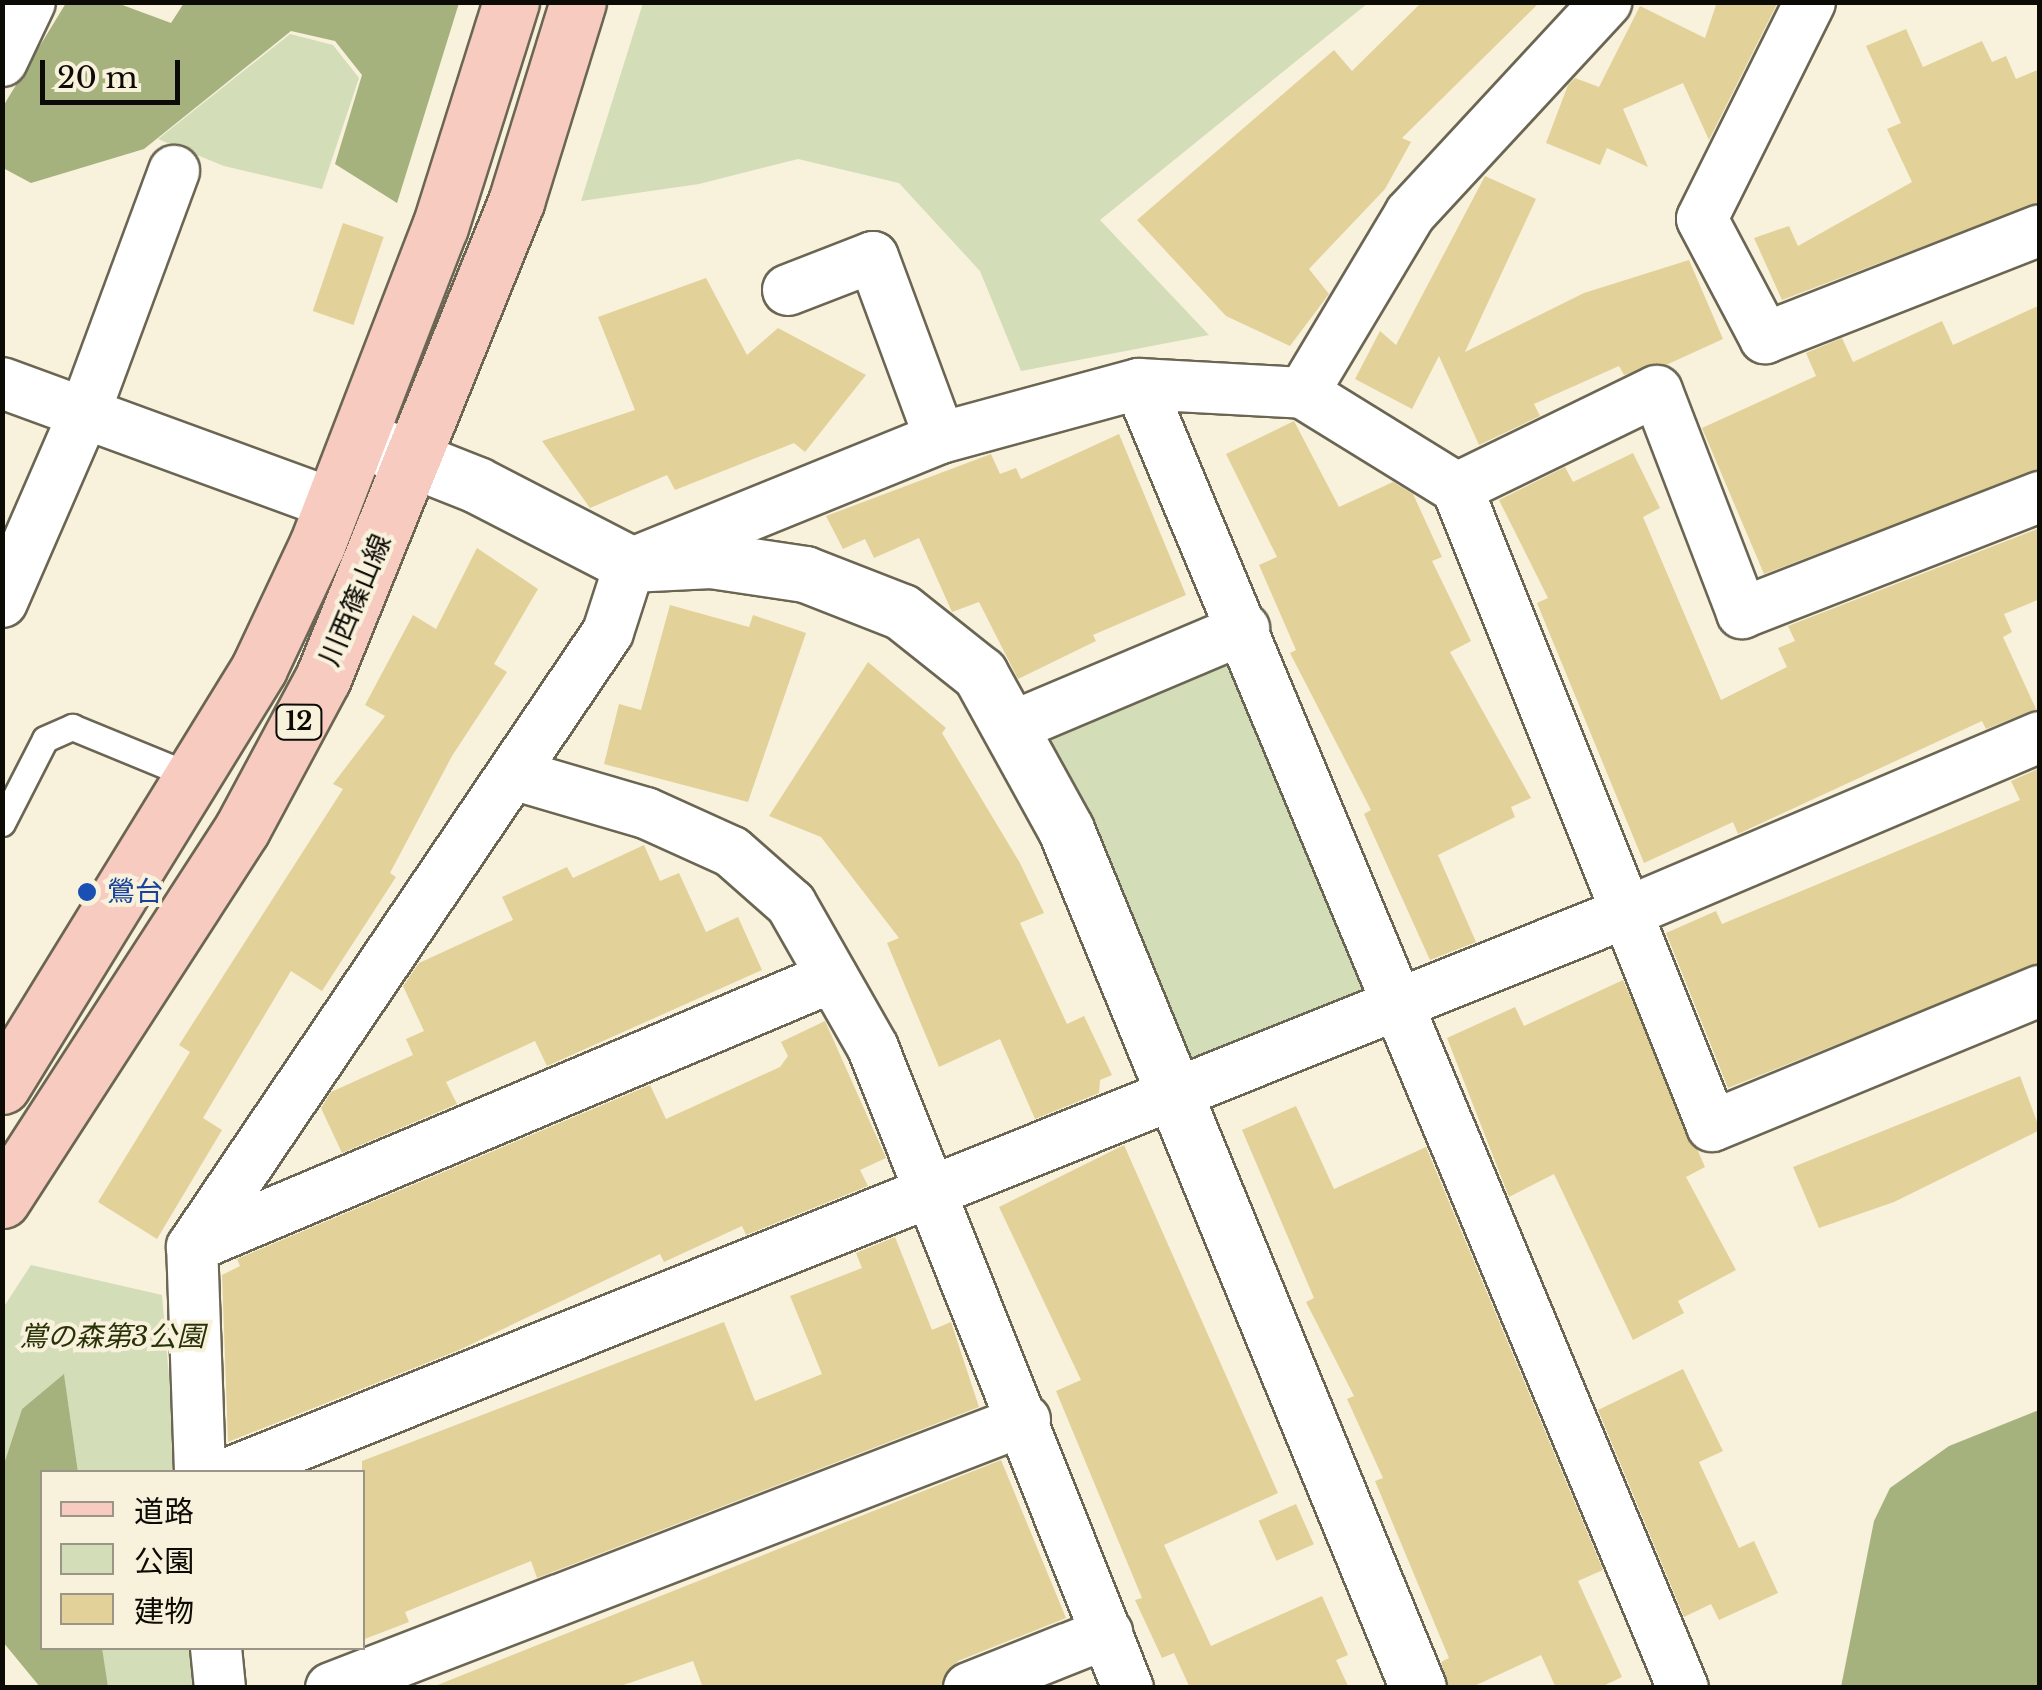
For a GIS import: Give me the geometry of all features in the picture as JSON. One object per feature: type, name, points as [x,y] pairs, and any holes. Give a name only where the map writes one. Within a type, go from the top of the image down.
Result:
[{"type":"main road","name":"川西篠山線","points":[[2,1086],[258,668],[362,439],[512,2]]},
{"type":"main road","name":"川西篠山線","points":[[2,1200],[242,829],[323,678],[414,465],[516,202],[578,2]]},
{"type":"street","points":[[2,61],[30,2]]},
{"type":"street","points":[[1304,392],[1410,214],[1606,2]]},
{"type":"street","points":[[1810,2],[1702,219],[1765,338],[2040,230]]},
{"type":"street","points":[[2,602],[86,409],[174,171]]},
{"type":"street","points":[[788,290],[873,257],[940,438]]},
{"type":"street","points":[[2,383],[86,409],[334,505]]},
{"type":"street","points":[[1139,384],[1402,1001],[1683,1688]]},
{"type":"street","points":[[200,1470],[192,1246],[516,776],[608,632],[630,564],[940,438],[1139,384],[1304,392],[1457,488],[1623,914],[1712,1126],[2040,991]]},
{"type":"street","points":[[1457,488],[1657,391],[1742,613],[2040,496]]},
{"type":"street","points":[[362,439],[414,465],[477,485],[630,564],[711,560],[805,574],[902,612],[980,674],[1014,726],[1176,1090],[1418,1688]]},
{"type":"street","points":[[1014,726],[1244,629]]},
{"type":"street","points":[[237,1470],[930,1193],[1176,1090],[1623,914],[2040,737]]},
{"type":"street","points":[[516,776],[646,813],[732,852],[791,904],[873,1048],[1128,1688]]},
{"type":"street","points":[[192,1246],[832,977]]},
{"type":"street","points":[[331,1688],[1024,1420]]},
{"type":"street","points":[[969,1688],[1107,1633]]},
{"type":"street","points":[[216,1650],[220,1688]]},
{"type":"lane","points":[[2,823],[45,738],[72,727],[194,777]]},
{"type":"green space","points":[[643,2],[1368,3],[1100,220],[1209,335],[1021,371],[980,271],[899,183],[798,159],[699,184],[581,201]]},
{"type":"green space","points":[[66,3],[117,3],[171,23],[184,3],[459,3],[397,203],[335,164],[362,75],[335,41],[291,31],[144,149],[31,183],[3,168],[2,108]]},
{"type":"green space","points":[[290,34],[333,45],[359,78],[322,189],[224,166],[158,139]]},
{"type":"green space","points":[[1244,629],[1402,1002],[1172,1099],[1014,727]]},
{"type":"green space","name":"鴬の森第3公園","points":[[31,1265],[162,1295],[177,1470],[78,1470],[64,1375],[22,1409],[3,1467],[3,1308]]},
{"type":"green space","points":[[64,1374],[78,1470],[40,1470],[40,1650],[102,1650],[108,1687],[40,1687],[3,1642],[3,1467],[22,1409]]},
{"type":"green space","points":[[2039,1410],[2039,1687],[1841,1687],[1874,1521],[1890,1488],[1949,1446]]},
{"type":"green space","points":[[102,1650],[192,1650],[192,1687],[102,1687]]},
{"type":"building","points":[[1422,2],[1540,2],[1402,138],[1411,142],[1385,189],[1309,269],[1329,294],[1290,346],[1226,316],[1137,220],[1334,50],[1352,71]]},
{"type":"building","points":[[1717,2],[1778,2],[1709,140],[1683,83],[1623,109],[1648,167],[1607,148],[1600,165],[1546,143],[1568,85],[1575,78],[1599,87],[1640,6],[1705,38]]},
{"type":"building","points":[[1906,29],[1923,67],[1982,41],[1992,62],[2006,56],[2016,79],[2040,69],[2040,202],[1782,300],[1754,238],[1789,226],[1798,246],[1912,182],[1887,129],[1901,123],[1866,46]]},
{"type":"building","points":[[1485,176],[1536,199],[1465,352],[1584,293],[1689,260],[1723,339],[1666,365],[1624,375],[1619,366],[1534,404],[1540,416],[1479,445],[1439,356],[1412,409],[1355,379],[1380,331],[1396,345]]},
{"type":"building","points":[[343,223],[384,237],[353,325],[313,311]]},
{"type":"building","points":[[706,278],[747,355],[778,328],[866,375],[805,452],[794,443],[675,490],[667,475],[590,508],[542,441],[635,410],[598,317]]},
{"type":"building","points":[[2040,305],[2040,469],[1764,574],[1702,428],[1816,376],[1806,353],[1842,338],[1853,362],[1942,321],[1953,345]]},
{"type":"building","points":[[1294,421],[1339,507],[1393,482],[1413,494],[1442,557],[1432,561],[1471,641],[1450,652],[1531,798],[1511,807],[1515,817],[1438,855],[1476,942],[1430,960],[1364,814],[1371,810],[1290,653],[1296,650],[1259,565],[1277,557],[1226,454]]},
{"type":"building","points":[[1119,434],[1186,595],[1093,635],[1096,641],[1018,679],[979,602],[952,612],[919,538],[874,558],[865,539],[843,549],[826,516],[991,454],[1000,474],[1016,468],[1021,479]]},
{"type":"building","points":[[1633,453],[1660,508],[1643,517],[1721,700],[1787,667],[1778,648],[1795,641],[1788,626],[2040,528],[2040,599],[2004,614],[2012,632],[2003,637],[2036,709],[1986,729],[1982,721],[1738,834],[1733,822],[1644,863],[1537,603],[1548,598],[1499,500],[1565,467],[1573,482]]},
{"type":"building","points":[[477,548],[538,589],[494,664],[507,672],[452,756],[390,873],[396,877],[322,991],[291,971],[203,1118],[222,1130],[157,1239],[98,1202],[190,1052],[179,1045],[343,789],[333,784],[385,716],[365,705],[413,615],[436,629]]},
{"type":"building","points":[[670,605],[749,627],[753,615],[806,633],[748,802],[604,764],[619,704],[641,710]]},
{"type":"building","points":[[868,662],[946,728],[942,733],[1020,863],[1044,913],[1020,923],[1067,1024],[1084,1016],[1112,1075],[1100,1080],[1099,1093],[1035,1119],[1000,1039],[939,1067],[887,943],[899,938],[821,837],[769,816]]},
{"type":"building","points":[[2040,768],[2040,963],[1728,1088],[1666,933],[1716,911],[1722,924],[2020,800],[2011,781]]},
{"type":"building","points":[[644,845],[660,881],[679,873],[706,932],[738,917],[762,970],[547,1066],[535,1041],[446,1082],[457,1104],[342,1153],[321,1108],[331,1092],[413,1055],[406,1039],[424,1031],[403,986],[419,963],[513,920],[502,897],[567,867],[573,878]]},
{"type":"building","points":[[1623,980],[1705,1167],[1686,1177],[1736,1270],[1678,1301],[1684,1313],[1633,1340],[1554,1174],[1509,1197],[1447,1038],[1515,1007],[1524,1026]]},
{"type":"building","points":[[825,1021],[886,1158],[860,1170],[868,1186],[746,1235],[742,1226],[664,1262],[660,1254],[459,1350],[228,1442],[222,1275],[240,1266],[237,1259],[650,1085],[666,1119],[780,1067],[788,1056],[781,1042]]},
{"type":"building","points":[[2020,1076],[2040,1130],[1894,1202],[1819,1228],[1793,1167]]},
{"type":"building","points":[[1296,1106],[1334,1189],[1426,1147],[1603,1570],[1578,1581],[1622,1677],[1599,1688],[1556,1688],[1541,1655],[1470,1688],[1448,1688],[1441,1662],[1449,1658],[1375,1481],[1383,1478],[1347,1399],[1354,1396],[1306,1302],[1314,1298],[1242,1130]]},
{"type":"building","points":[[1124,1145],[1278,1493],[1164,1545],[1211,1646],[1322,1596],[1348,1655],[1336,1660],[1349,1688],[1190,1688],[1174,1653],[1162,1658],[1135,1600],[1142,1598],[1056,1391],[1081,1380],[999,1207]]},
{"type":"building","points":[[895,1237],[932,1330],[951,1322],[979,1407],[537,1578],[531,1561],[405,1612],[409,1622],[365,1639],[362,1461],[724,1322],[755,1401],[822,1374],[790,1296],[862,1268],[856,1253]]},
{"type":"building","points":[[1683,1369],[1723,1451],[1699,1462],[1739,1548],[1754,1541],[1778,1593],[1719,1620],[1711,1604],[1684,1617],[1598,1410]]},
{"type":"building","points":[[1001,1460],[1066,1618],[958,1661],[941,1688],[703,1688],[693,1661],[615,1688],[430,1688]]},
{"type":"building","points":[[1296,1504],[1314,1544],[1276,1561],[1259,1521]]},
{"type":"place","name":"鶯台","points":[[87,892]]}]
